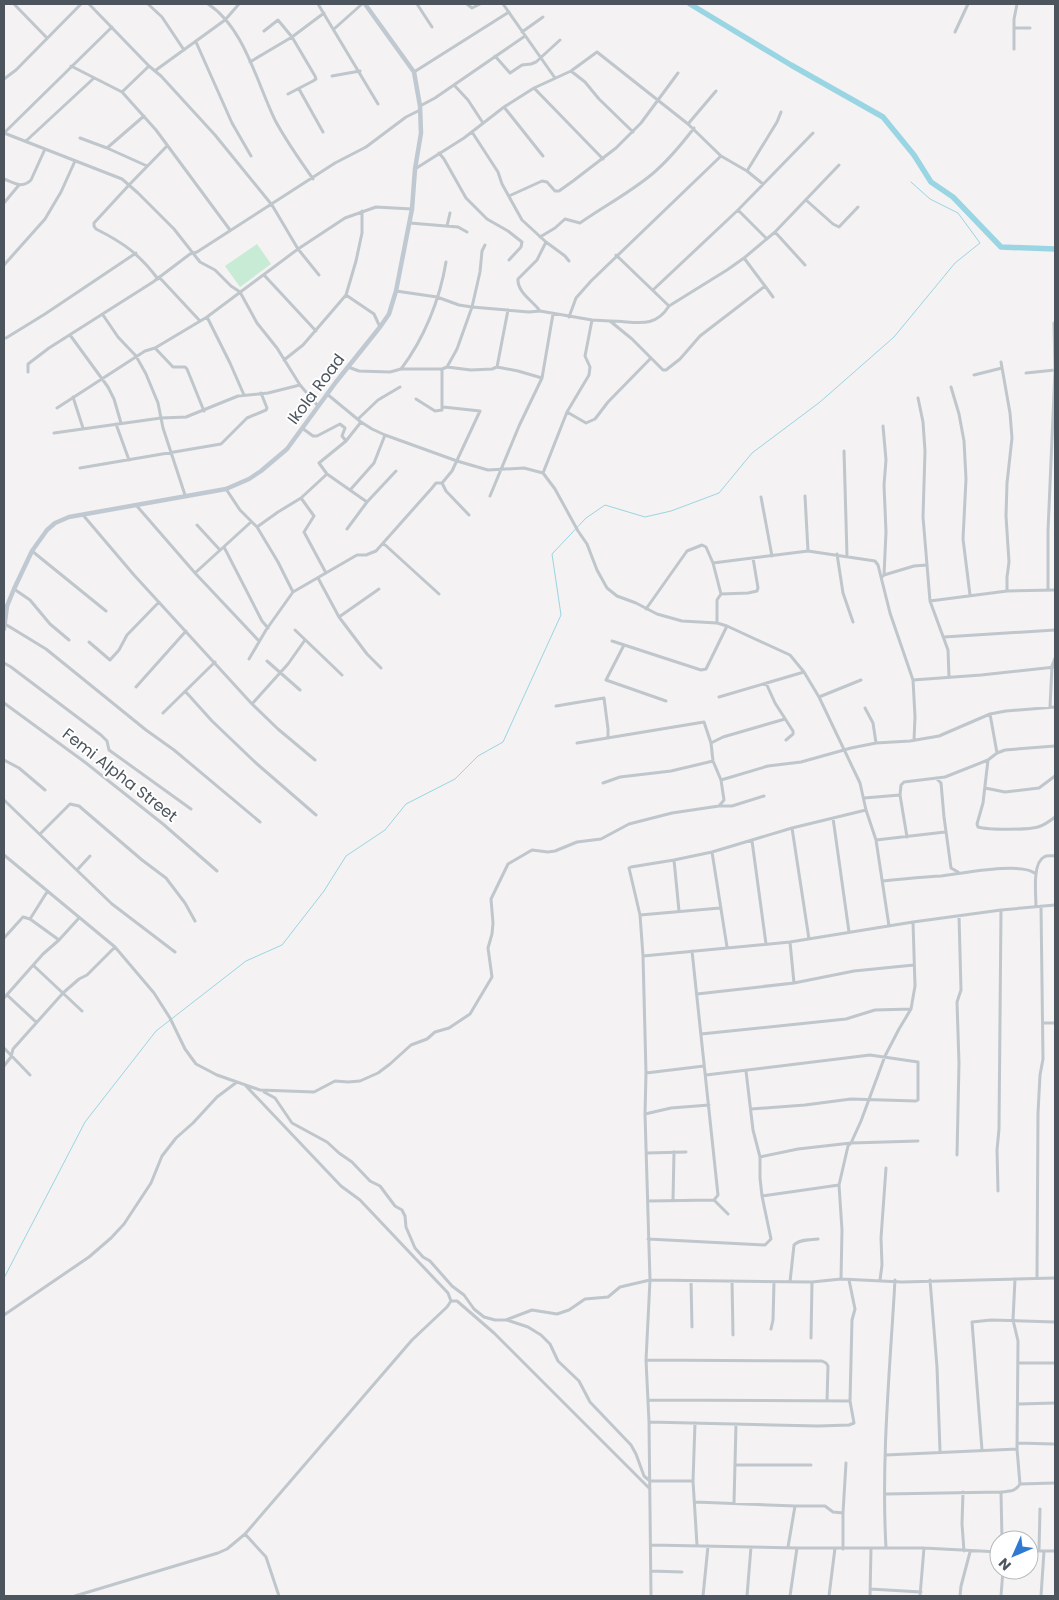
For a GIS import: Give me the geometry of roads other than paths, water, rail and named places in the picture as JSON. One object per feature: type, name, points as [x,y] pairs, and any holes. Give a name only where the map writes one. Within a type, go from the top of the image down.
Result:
[{"type":"street","points":[[14,4],[47,38]]},
{"type":"street","points":[[4,79],[16,70],[81,4]]},
{"type":"street","points":[[89,4],[149,66],[156,70],[215,135],[272,205],[298,249],[320,275]]},
{"type":"street","points":[[148,4],[162,17],[184,50]]},
{"type":"street","points":[[208,4],[220,13],[240,41],[276,122],[312,179]]},
{"type":"street","points":[[156,70],[225,20],[238,4]]},
{"type":"street","points":[[318,4],[360,71],[378,104]]},
{"type":"street","points":[[334,29],[364,4]]},
{"type":"street","name":"Ikola Road","points":[[4,629],[6,605],[32,551],[40,538],[55,523],[68,517],[226,488],[248,480],[271,464],[287,449],[389,314],[396,291],[410,223],[415,169],[421,133],[420,108],[414,72],[364,4]]},
{"type":"street","points":[[417,4],[432,27]]},
{"type":"street","points":[[467,4],[472,8],[480,4]]},
{"type":"street","points":[[504,4],[555,78]]},
{"type":"street","points":[[954,32],[968,4]]},
{"type":"street","points":[[1014,49],[1014,19],[1017,4]]},
{"type":"street","points":[[414,72],[509,12]]},
{"type":"street","points":[[250,62],[292,37],[324,13]]},
{"type":"street","points":[[522,32],[543,17]]},
{"type":"street","points":[[264,32],[278,20],[292,37],[316,79],[288,94]]},
{"type":"street","points":[[112,27],[4,133],[122,179],[129,184],[174,229],[204,265],[215,270],[240,292],[257,323],[274,343],[300,385],[318,406]]},
{"type":"street","points":[[1014,28],[1030,28]]},
{"type":"street","points":[[28,372],[28,364],[158,278],[190,254],[194,254],[335,164],[377,140],[406,117],[526,36]]},
{"type":"street","points":[[495,56],[510,73],[522,65],[536,62],[560,40]]},
{"type":"street","points":[[196,42],[232,123],[251,156]]},
{"type":"street","points":[[415,169],[472,132],[504,107],[534,88],[571,71],[594,52],[598,52],[657,101],[694,128],[721,156],[747,171],[763,184]]},
{"type":"street","points":[[71,66],[122,92],[144,116],[230,230]]},
{"type":"street","points":[[122,92],[149,66]]},
{"type":"street","points":[[332,76],[360,71]]},
{"type":"street","points":[[571,71],[585,82],[599,99],[633,132]]},
{"type":"street","points":[[509,196],[542,181],[547,182],[555,191],[559,191],[603,159],[641,123],[678,73]]},
{"type":"street","points":[[26,141],[94,78]]},
{"type":"street","points":[[454,85],[468,100],[483,123]]},
{"type":"street","points":[[534,88],[603,159]]},
{"type":"street","points":[[299,89],[322,132]]},
{"type":"street","points":[[688,124],[716,90]]},
{"type":"street","points":[[504,107],[543,156]]},
{"type":"street","points":[[747,171],[777,122],[781,112]]},
{"type":"street","points":[[107,148],[144,116]]},
{"type":"street","points":[[540,237],[565,219],[580,223],[629,191],[652,174],[673,154],[694,128]]},
{"type":"street","points":[[472,132],[498,172],[522,220],[569,261]]},
{"type":"street","points":[[654,289],[738,210],[813,133]]},
{"type":"street","points":[[80,138],[147,166]]},
{"type":"street","points":[[166,147],[129,184],[94,223],[94,226],[96,229],[119,240],[136,254],[200,320]]},
{"type":"street","points":[[4,179],[19,185],[28,183],[45,149]]},
{"type":"street","points":[[439,153],[466,198],[487,219],[508,231],[522,242],[522,247],[509,260]]},
{"type":"street","points":[[570,316],[576,298],[616,255],[700,178],[721,156]]},
{"type":"street","points":[[4,265],[51,211],[75,161]]},
{"type":"street","points":[[396,291],[438,297],[459,305],[472,307],[529,312],[540,311],[592,320],[646,323],[663,314],[670,306],[744,258],[775,232],[839,165]]},
{"type":"street","points":[[4,203],[19,185]]},
{"type":"street","points":[[806,200],[839,227],[858,207]]},
{"type":"street","points":[[57,408],[136,356],[150,348],[154,348],[200,320],[298,249],[345,218],[362,211],[384,206],[412,209]]},
{"type":"street","points":[[738,210],[767,239]]},
{"type":"street","points":[[284,360],[303,345],[346,295],[362,233],[362,211]]},
{"type":"street","points":[[447,226],[450,213]]},
{"type":"street","points":[[410,223],[458,227],[467,232]]},
{"type":"street","points":[[775,232],[805,265]]},
{"type":"street","points":[[540,311],[520,289],[518,279],[537,260],[546,242]]},
{"type":"street","points":[[447,367],[457,349],[472,307],[480,272],[482,251],[485,245]]},
{"type":"street","points":[[6,338],[136,254]]},
{"type":"street","points":[[616,255],[670,306]]},
{"type":"street","points":[[744,258],[773,297]]},
{"type":"street","points":[[401,369],[409,359],[421,336],[438,297],[446,262]]},
{"type":"street","points":[[264,275],[316,331]]},
{"type":"street","points":[[610,320],[663,370],[668,369],[680,359],[700,336],[765,286]]},
{"type":"street","points":[[346,295],[374,314],[380,327]]},
{"type":"street","points":[[497,367],[508,310]]},
{"type":"street","points":[[103,314],[118,338],[136,356],[146,374],[158,403],[185,495]]},
{"type":"street","points":[[490,496],[542,378],[553,314]]},
{"type":"street","points":[[206,316],[244,395]]},
{"type":"street","points":[[543,473],[567,412],[590,372],[585,356],[592,320]]},
{"type":"street","points":[[1048,590],[1048,531],[1053,457],[1055,370],[1054,323]]},
{"type":"street","points":[[70,335],[102,377],[114,399],[118,424],[129,460]]},
{"type":"street","points":[[154,348],[173,367],[185,367],[188,369],[204,410]]},
{"type":"street","points":[[567,412],[586,423],[595,419],[651,358]]},
{"type":"street","points":[[1001,362],[1010,413],[1012,438],[1007,483],[1006,516],[1009,554],[1008,591]]},
{"type":"street","points":[[348,368],[359,371],[390,372],[401,369],[442,369],[447,367],[471,370],[497,367],[542,378]]},
{"type":"street","points":[[974,375],[1002,368]]},
{"type":"street","points":[[442,369],[443,407]]},
{"type":"street","points":[[1026,373],[1055,370]]},
{"type":"street","points":[[54,432],[161,418],[186,417],[230,398],[268,393],[300,385]]},
{"type":"street","points":[[358,419],[378,400],[400,387]]},
{"type":"street","points":[[951,387],[964,441],[966,480],[963,539],[970,595]]},
{"type":"street","points":[[80,468],[221,444],[248,418],[266,410],[267,408],[261,393]]},
{"type":"street","points":[[328,394],[361,422],[386,435],[457,461],[488,470],[524,468],[543,473],[555,489],[587,544],[597,570],[607,588],[617,596],[657,614],[682,621],[717,623],[727,626],[790,655],[804,672],[819,696],[860,783],[866,810],[876,840],[889,926]]},
{"type":"street","points":[[73,397],[83,428]]},
{"type":"street","points":[[918,398],[923,422],[925,451],[922,517],[930,601],[944,637],[949,658],[949,677]]},
{"type":"street","points":[[416,399],[435,411],[442,410],[443,407],[480,411],[452,471],[442,483]]},
{"type":"street","points":[[361,422],[346,441],[319,463],[327,474],[367,502]]},
{"type":"street","points":[[302,428],[313,436],[317,436],[340,424],[345,428],[342,436],[346,441]]},
{"type":"street","points":[[882,576],[886,532],[884,426]]},
{"type":"street","points":[[351,489],[374,463],[386,435]]},
{"type":"street","points":[[844,451],[847,556]]},
{"type":"street","points":[[347,529],[367,502],[396,471]]},
{"type":"street","points":[[257,527],[301,498],[327,474]]},
{"type":"street","points":[[249,659],[259,641],[293,592],[357,555],[371,554],[384,543],[436,483],[442,483]]},
{"type":"street","points":[[442,483],[446,491],[469,515]]},
{"type":"street","points":[[226,488],[236,504],[257,527],[293,592]]},
{"type":"street","points":[[805,496],[808,551]]},
{"type":"street","points":[[761,497],[772,556]]},
{"type":"street","points":[[301,498],[314,516],[304,532],[326,573]]},
{"type":"street","points":[[136,505],[195,573],[259,641]]},
{"type":"street","points":[[83,515],[252,704],[315,760]]},
{"type":"street","points":[[195,573],[251,522]]},
{"type":"street","points":[[197,525],[222,549],[262,621],[268,628]]},
{"type":"street","points":[[384,543],[439,594]]},
{"type":"street","points":[[646,609],[686,551],[704,546],[713,563],[721,594]]},
{"type":"street","points":[[32,551],[106,611]]},
{"type":"street","points":[[713,563],[808,551],[875,561],[882,576],[890,613],[913,680],[914,740]]},
{"type":"street","points":[[837,554],[844,593],[853,622]]},
{"type":"street","points":[[717,623],[716,600],[721,594],[748,593],[756,591],[758,588],[752,558]]},
{"type":"street","points":[[882,576],[914,566],[927,565]]},
{"type":"street","points":[[318,578],[339,617],[367,654],[381,668]]},
{"type":"street","points":[[14,589],[30,600],[50,624],[69,640]]},
{"type":"street","points":[[339,617],[379,589]]},
{"type":"street","points":[[930,601],[1008,591],[1055,590]]},
{"type":"street","points":[[89,642],[110,660],[119,650],[127,635],[159,602]]},
{"type":"street","points":[[5,623],[46,649],[181,756],[260,822]]},
{"type":"street","points":[[612,641],[704,670],[727,626]]},
{"type":"street","points":[[295,630],[342,675]]},
{"type":"street","points":[[944,637],[1055,630]]},
{"type":"street","points":[[136,687],[186,631]]},
{"type":"street","points":[[252,704],[288,664],[305,640]]},
{"type":"street","points":[[624,645],[606,680],[666,701]]},
{"type":"street","points":[[1050,707],[1055,658]]},
{"type":"street","points":[[267,661],[300,690]]},
{"type":"street","points":[[164,713],[215,662]]},
{"type":"street","points":[[4,663],[101,735],[107,741],[109,750],[191,809]]},
{"type":"street","points":[[913,680],[981,675],[1054,666]]},
{"type":"street","points":[[719,697],[804,672]]},
{"type":"street","points":[[819,696],[861,680]]},
{"type":"street","points":[[766,683],[775,703],[794,733],[786,740]]},
{"type":"street","points":[[185,691],[212,721],[256,763],[316,815]]},
{"type":"street","points":[[556,706],[604,698],[609,736],[607,739]]},
{"type":"street","name":"Femi Alpha Street","points":[[4,703],[86,763],[163,824],[217,871]]},
{"type":"street","points":[[721,780],[768,766],[801,762],[851,748],[876,743],[939,736],[990,714],[1055,707]]},
{"type":"street","points":[[865,708],[873,724],[876,743]]},
{"type":"street","points":[[990,714],[997,753]]},
{"type":"street","points":[[711,743],[723,737],[785,719]]},
{"type":"street","points":[[577,744],[704,722],[711,743],[713,761],[721,780],[724,800],[719,806]]},
{"type":"street","points":[[843,745],[851,748]]},
{"type":"street","points":[[907,837],[900,795],[900,785],[904,782],[944,777],[988,760],[1005,750],[1055,746]]},
{"type":"street","points":[[4,760],[19,768],[45,790]]},
{"type":"street","points":[[988,760],[985,788],[977,824],[981,828],[1034,828],[1045,825],[1055,817]]},
{"type":"street","points":[[603,783],[620,777],[671,771],[713,761]]},
{"type":"street","points":[[985,788],[1005,792],[1039,788],[1055,776]]},
{"type":"street","points":[[940,783],[944,777]]},
{"type":"street","points":[[936,778],[940,783],[952,868],[949,874]]},
{"type":"street","points":[[864,798],[900,795]]},
{"type":"street","points":[[260,1090],[314,1092],[335,1081],[360,1081],[382,1070],[411,1045],[422,1042],[435,1032],[448,1028],[467,1017],[492,977],[488,948],[493,923],[491,899],[508,864],[526,852],[537,849],[548,852],[555,851],[577,842],[601,839],[629,824],[672,813],[719,806],[732,806],[764,796]]},
{"type":"street","points":[[4,800],[112,904],[175,952]]},
{"type":"street","points":[[39,834],[70,804],[74,804],[166,878],[185,903],[195,921]]},
{"type":"street","points":[[651,1596],[649,1422],[646,1360],[650,1280],[645,1114],[646,1071],[640,915],[630,867],[712,852],[792,828],[866,810]]},
{"type":"street","points":[[833,818],[849,932]]},
{"type":"street","points":[[792,828],[809,939]]},
{"type":"street","points":[[876,840],[946,832]]},
{"type":"street","points":[[752,840],[766,944]]},
{"type":"street","points":[[712,852],[727,947]]},
{"type":"street","points":[[4,855],[115,947],[154,994],[170,1018],[185,1050],[196,1064],[217,1075],[260,1090],[275,1098],[292,1123],[327,1142],[338,1153],[352,1162],[370,1181],[380,1186],[395,1206],[402,1210],[406,1216],[406,1226],[415,1248],[423,1257],[430,1261],[452,1286],[464,1295],[474,1309],[484,1317],[506,1320],[528,1327],[541,1335],[550,1344],[558,1361],[579,1381],[590,1402],[631,1446],[644,1476],[650,1481],[693,1481]]},
{"type":"street","points":[[78,870],[90,856]]},
{"type":"street","points":[[1037,1277],[1038,1113],[1040,1075],[1043,1059],[1043,1024],[1039,906],[1036,874],[1041,858],[1055,856]]},
{"type":"street","points":[[674,860],[679,911]]},
{"type":"street","points":[[952,868],[958,873]]},
{"type":"street","points":[[883,881],[1021,868],[1033,871],[1036,874]]},
{"type":"street","points":[[30,919],[47,892]]},
{"type":"street","points":[[642,956],[790,942],[913,922],[1055,905]]},
{"type":"street","points":[[640,915],[720,908]]},
{"type":"street","points":[[998,1191],[996,1150],[999,1129],[1001,910]]},
{"type":"street","points":[[957,1155],[959,1063],[956,1002],[961,990],[959,916]]},
{"type":"street","points":[[4,998],[43,954],[79,918]]},
{"type":"street","points":[[4,938],[21,919],[30,919],[59,940]]},
{"type":"street","points":[[841,1279],[842,1230],[839,1185],[847,1149],[870,1099],[885,1056],[911,1009],[915,986],[913,922]]},
{"type":"street","points":[[790,942],[794,983]]},
{"type":"street","points":[[4,1066],[11,1057],[13,1049],[63,993],[79,979],[87,975],[115,947]]},
{"type":"street","points":[[692,950],[718,1195],[714,1200]]},
{"type":"street","points":[[697,994],[794,983],[854,971],[914,965]]},
{"type":"street","points":[[34,966],[82,1011]]},
{"type":"street","points":[[7,994],[36,1022]]},
{"type":"street","points":[[701,1034],[846,1019],[866,1011],[911,1009]]},
{"type":"street","points":[[1043,1024],[1055,1023]]},
{"type":"street","points":[[4,1048],[30,1075]]},
{"type":"street","points":[[706,1075],[870,1054],[918,1062],[918,1100],[902,1102],[851,1099],[751,1109]]},
{"type":"street","points":[[646,1071],[704,1066]]},
{"type":"street","points":[[648,1239],[765,1245],[771,1239],[762,1196],[760,1157],[753,1130],[746,1071]]},
{"type":"street","points":[[4,1315],[89,1257],[111,1238],[124,1224],[152,1183],[162,1156],[176,1138],[217,1098],[237,1082]]},
{"type":"street","points":[[75,1596],[218,1554],[227,1549],[245,1534],[412,1340],[447,1307],[450,1301],[448,1294],[360,1200],[341,1186],[244,1084]]},
{"type":"street","points":[[645,1114],[671,1108],[709,1105]]},
{"type":"street","points":[[760,1157],[798,1149],[851,1143],[918,1141]]},
{"type":"street","points":[[673,1200],[674,1152]]},
{"type":"street","points":[[647,1153],[686,1152]]},
{"type":"street","points":[[880,1280],[882,1272],[881,1238],[886,1168]]},
{"type":"street","points":[[762,1196],[839,1185]]},
{"type":"street","points":[[649,1201],[714,1200],[728,1214]]},
{"type":"street","points":[[790,1282],[794,1245],[796,1242],[818,1239]]},
{"type":"street","points":[[506,1320],[532,1310],[557,1314],[569,1310],[585,1299],[608,1297],[620,1286],[650,1280],[812,1282],[841,1279],[895,1280],[902,1282],[1055,1278]]},
{"type":"street","points":[[886,1494],[1001,1492],[1013,1491],[1020,1484],[1018,1449],[1018,1341],[1013,1320],[1015,1279]]},
{"type":"street","points":[[649,1422],[818,1426],[854,1423],[850,1401],[852,1320],[855,1309],[849,1280]]},
{"type":"street","points":[[886,1548],[886,1455],[895,1280]]},
{"type":"street","points":[[930,1280],[937,1367],[940,1452]]},
{"type":"street","points":[[691,1281],[692,1326]]},
{"type":"street","points":[[732,1282],[733,1335]]},
{"type":"street","points":[[771,1329],[774,1282]]},
{"type":"street","points":[[811,1338],[812,1282]]},
{"type":"street","points":[[450,1301],[458,1301],[494,1333],[650,1488]]},
{"type":"street","points":[[982,1450],[972,1322],[981,1320],[1013,1320],[1055,1322]]},
{"type":"street","points":[[646,1360],[822,1362],[828,1366],[827,1401]]},
{"type":"street","points":[[1018,1363],[1055,1363]]},
{"type":"street","points":[[648,1400],[850,1401]]},
{"type":"street","points":[[1019,1404],[1055,1403]]},
{"type":"street","points":[[695,1423],[693,1481],[696,1545]]},
{"type":"street","points":[[734,1503],[736,1424]]},
{"type":"street","points":[[1018,1443],[1053,1444]]},
{"type":"street","points":[[886,1455],[1018,1449]]},
{"type":"street","points":[[843,1549],[846,1463]]},
{"type":"street","points":[[735,1465],[811,1465]]},
{"type":"street","points":[[1020,1484],[1054,1483]]},
{"type":"street","points":[[963,1492],[962,1524],[964,1551]]},
{"type":"street","points":[[1001,1492],[1002,1530]]},
{"type":"street","points":[[695,1502],[825,1506],[833,1512],[843,1513]]},
{"type":"street","points":[[788,1547],[795,1506]]},
{"type":"street","points":[[1040,1509],[1039,1550],[1055,1551]]},
{"type":"street","points":[[245,1534],[266,1557],[279,1596]]},
{"type":"street","points":[[651,1545],[843,1549],[924,1548],[989,1552]]},
{"type":"street","points":[[703,1596],[708,1546]]},
{"type":"street","points":[[747,1596],[752,1546]]},
{"type":"street","points":[[790,1596],[797,1548]]},
{"type":"street","points":[[829,1596],[834,1548]]},
{"type":"street","points":[[870,1596],[871,1548]]},
{"type":"street","points":[[870,1589],[921,1594],[924,1548]]},
{"type":"street","points":[[1041,1596],[1044,1551]]},
{"type":"street","points":[[960,1596],[970,1552]]},
{"type":"street","points":[[651,1571],[682,1572]]},
{"type":"street","points":[[1000,1596],[1002,1580]]},
{"type":"waterway","points":[[690,4],[791,65],[883,117],[914,155],[931,182],[953,197],[1001,247],[1055,249]]},
{"type":"waterway","points":[[4,1278],[85,1122],[156,1031],[246,961],[282,945],[324,891],[346,856],[385,830],[406,804],[455,779],[478,756],[503,742],[561,615],[552,554],[586,518],[605,505],[645,517],[671,511],[719,493],[752,453],[820,402],[894,337],[955,263],[980,243],[958,213],[930,199],[911,182]]}]
